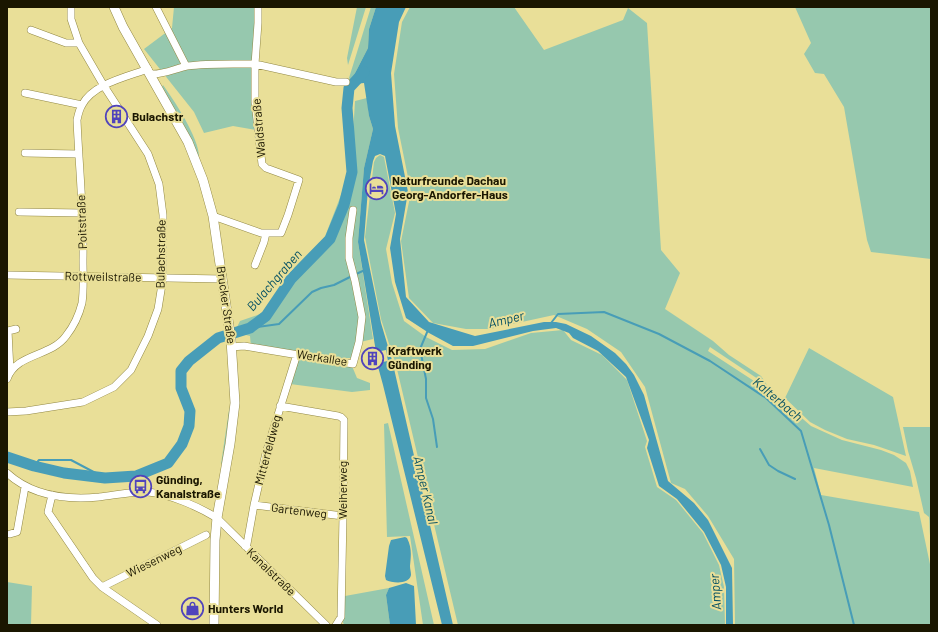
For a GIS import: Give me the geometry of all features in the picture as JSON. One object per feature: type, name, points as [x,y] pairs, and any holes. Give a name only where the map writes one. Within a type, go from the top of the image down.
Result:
[{"type":"main road","name":"Brucker Straße","points":[[114,7],[123,27],[188,142],[203,180],[212,216],[231,344],[234,395],[233,423],[217,518],[214,562],[214,625]]},
{"type":"street","name":"Bulachstraße","points":[[7,412],[26,411],[83,402],[114,387],[131,370],[148,336],[158,309],[163,278],[163,215],[159,184],[148,154],[104,86],[79,43],[71,19],[71,7]]},
{"type":"street","points":[[156,7],[186,66]]},
{"type":"street","name":"Waldstraße","points":[[258,7],[255,102],[262,164],[266,168],[299,180],[283,230],[281,233],[277,234],[266,233]]},
{"type":"street","points":[[31,30],[66,43],[79,43]]},
{"type":"street","points":[[149,72],[158,75],[186,66],[255,64],[336,82],[346,82]]},
{"type":"street","name":"Poitstraße","points":[[10,371],[21,361],[53,348],[65,337],[76,322],[82,303],[82,214],[77,120],[82,106],[88,96],[104,86],[149,72]]},
{"type":"street","points":[[25,93],[82,106]]},
{"type":"street","points":[[25,153],[78,154]]},
{"type":"street","name":"Werkallee","points":[[231,344],[353,364],[359,342],[362,317],[349,258],[349,238],[353,210]]},
{"type":"street","points":[[19,212],[82,214]]},
{"type":"street","points":[[212,216],[261,233],[266,233],[255,265]]},
{"type":"street","name":"Rottweilstraße","points":[[7,275],[222,279]]},
{"type":"street","points":[[7,379],[10,371],[8,331],[16,329]]},
{"type":"street","name":"Mitterfeldweg","points":[[245,546],[247,544],[266,453],[297,354]]},
{"type":"street","name":"Weiherweg","points":[[280,406],[338,416],[344,420],[344,516],[341,617],[336,625]]},
{"type":"street","points":[[7,473],[25,487],[17,532],[10,534]]},
{"type":"street","name":"Kanalstraße","points":[[25,487],[72,499],[150,492],[190,505],[208,513],[217,518],[326,625]]},
{"type":"street","points":[[52,495],[48,512],[93,578],[102,587],[157,625]]},
{"type":"street","name":"Gartenweg","points":[[254,505],[344,516]]},
{"type":"street","name":"Wiesenweg","points":[[102,587],[206,536]]},
{"type":"green space","points":[[174,7],[256,7],[256,130],[233,126],[204,133],[194,112],[144,49],[172,28]]},
{"type":"green space","points":[[357,7],[366,7],[348,65],[347,58]]},
{"type":"green space","points":[[371,7],[376,7],[369,29],[368,48],[351,81],[349,78]]},
{"type":"green space","points":[[410,7],[514,7],[544,50],[623,20],[628,8],[647,23],[661,250],[680,273],[665,309],[713,341],[729,355],[761,376],[767,385],[710,347],[708,351],[774,394],[811,426],[842,440],[881,450],[894,455],[906,463],[910,471],[913,487],[814,468],[821,495],[919,512],[931,569],[931,625],[735,625],[734,559],[708,516],[685,489],[671,483],[645,387],[621,352],[587,329],[554,315],[490,329],[466,329],[433,323],[409,298],[401,241],[411,192],[398,128],[394,74],[402,22]]},
{"type":"green space","points":[[795,7],[931,7],[931,259],[871,252],[867,240],[844,107],[824,74],[815,73],[804,54],[811,43]]},
{"type":"green space","points":[[163,85],[186,121],[196,142],[199,159],[187,131],[162,87]]},
{"type":"green space","points":[[367,98],[369,116],[373,129],[364,168],[358,242],[373,339],[356,343],[352,358],[339,358],[294,351],[251,347],[250,336],[238,333],[237,327],[240,321],[263,313],[286,278],[324,239],[346,182],[352,150],[355,101]]},
{"type":"green space","points":[[380,155],[384,157],[395,213],[386,249],[392,283],[404,321],[426,337],[452,350],[485,349],[531,333],[563,330],[571,340],[602,355],[627,380],[647,441],[645,447],[657,487],[676,500],[703,533],[719,565],[724,587],[725,625],[458,625],[396,365],[381,319],[365,237],[374,162]]},
{"type":"green space","points":[[809,348],[893,397],[906,456],[874,445],[847,439],[825,430],[810,422],[785,398]]},
{"type":"green space","points":[[298,358],[352,366],[357,378],[370,383],[370,390],[352,392],[290,384]]},
{"type":"green space","points":[[231,404],[223,462],[221,464],[229,410]]},
{"type":"green space","points":[[388,423],[434,625],[423,625],[410,536],[387,537],[384,424]]},
{"type":"green space","points":[[903,427],[931,427],[931,541],[929,517],[924,513]]},
{"type":"green space","points":[[7,582],[32,586],[31,625],[7,625]]},
{"type":"green space","points":[[389,588],[386,595],[390,625],[345,625],[343,623],[345,596]]},
{"type":"water","points":[[376,7],[406,7],[399,22],[391,73],[395,126],[408,192],[400,239],[406,297],[429,322],[475,336],[544,322],[566,324],[591,336],[615,353],[626,364],[634,375],[644,395],[668,481],[694,503],[708,520],[732,568],[733,625],[726,625],[726,587],[721,565],[704,532],[677,499],[659,486],[647,448],[649,440],[626,377],[598,351],[573,338],[569,333],[556,328],[533,331],[473,346],[453,346],[406,318],[395,282],[390,248],[396,214],[385,156],[380,154],[375,156],[373,161],[368,189],[364,240],[381,323],[392,360],[453,625],[442,625],[377,363],[388,361],[386,350],[376,352],[358,242],[364,168],[373,129],[369,116],[364,83],[354,84],[351,81],[368,48],[369,29]]},
{"type":"water","points":[[405,537],[409,542],[411,555],[410,578],[404,582],[392,582],[386,580],[385,576],[391,540]]},
{"type":"water","points":[[406,583],[414,586],[416,625],[390,625],[386,595],[389,588]]},
{"type":"waterway","name":"Bulachgraben","points":[[7,457],[34,466],[64,473],[105,478],[136,476],[168,463],[182,444],[189,426],[190,411],[181,388],[181,371],[189,361],[218,338],[250,328],[266,316],[291,279],[330,239],[344,205],[352,172],[347,108],[349,88],[364,72]]},
{"type":"waterway","name":"Bulachgraben","points":[[356,274],[365,270]]},
{"type":"waterway","name":"Bulachgraben","points":[[250,328],[279,324],[312,292],[334,285],[352,276]]},
{"type":"waterway","name":"Kalterbach","points":[[551,323],[558,314],[604,312],[659,334],[710,361],[766,398],[801,431],[829,525],[854,625]]},
{"type":"waterway","points":[[428,330],[420,349],[426,379],[426,398],[433,419],[437,447]]},
{"type":"waterway","points":[[760,449],[769,465],[795,479]]},
{"type":"waterway","points":[[34,466],[39,460],[71,460],[105,478]]},
{"type":"place","name":"Bulachstr","points":[[117,117]]},
{"type":"place","name":"Naturfreunde Dachau Georg-Andorfer-Haus","points":[[377,188]]},
{"type":"place","name":"Kraftwerk Günding","points":[[373,358]]},
{"type":"place","name":"Günding, Kanalstraße","points":[[140,487]]},
{"type":"place","name":"Hunters World","points":[[193,609]]},
{"type":"water label","name":"Amper","points":[[506,319]]},
{"type":"water label","name":"Amper Kanal","points":[[426,490]]},
{"type":"water label","name":"Amper","points":[[715,592]]}]
